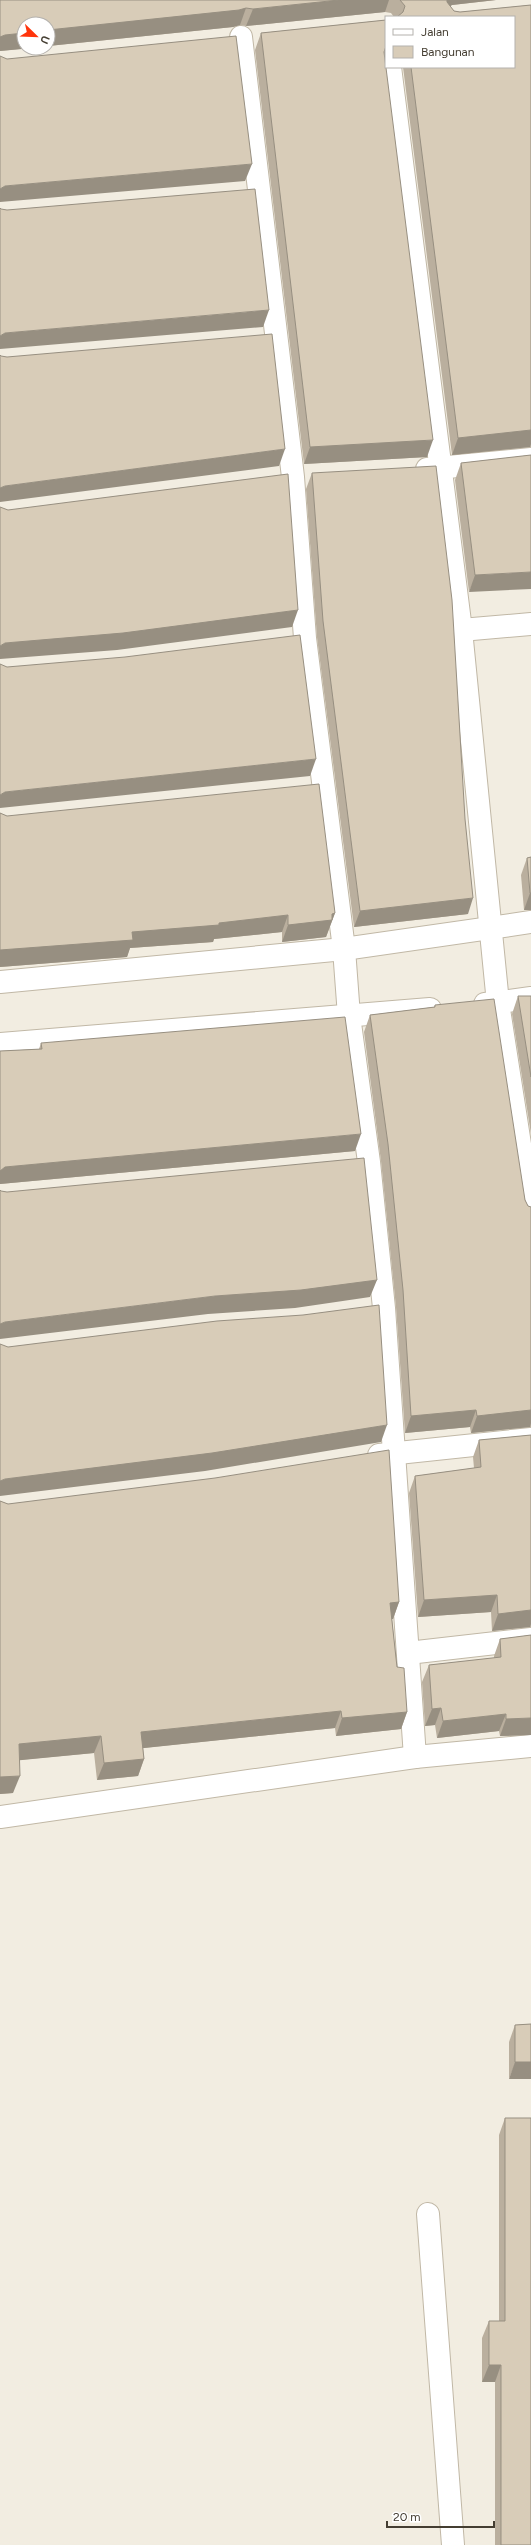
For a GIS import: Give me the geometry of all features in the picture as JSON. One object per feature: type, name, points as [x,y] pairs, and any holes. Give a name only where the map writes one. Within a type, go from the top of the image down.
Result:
[{"type":"street","points":[[218,40],[264,35]]},
{"type":"street","points":[[241,37],[293,477],[314,788],[344,949],[349,1016],[369,1162],[384,1308],[415,1757]]},
{"type":"street","points":[[390,68],[461,630],[489,928],[498,1003],[526,1153],[531,1216]]},
{"type":"street","points":[[236,194],[260,192]]},
{"type":"street","points":[[253,340],[276,338]]},
{"type":"street","points":[[410,470],[531,459]]},
{"type":"street","points":[[270,480],[316,476]]},
{"type":"street","points":[[461,630],[531,624]]},
{"type":"street","points":[[282,641],[305,638]]},
{"type":"street","points":[[0,982],[344,949],[531,922]]},
{"type":"street","points":[[0,1044],[349,1016],[498,1003],[531,998]]},
{"type":"street","points":[[346,1164],[369,1162]]},
{"type":"street","points":[[362,1311],[384,1308]]},
{"type":"street","points":[[362,1458],[393,1453],[531,1439]]},
{"type":"street","points":[[408,1653],[531,1639]]},
{"type":"street","points":[[0,1817],[415,1757],[531,1746]]},
{"type":"street","points":[[428,2214],[453,2545]]},
{"type":"building","points":[[0,0],[339,0],[253,9],[246,8],[239,10],[56,29],[56,16],[16,16],[16,34],[0,37]]},
{"type":"building","points":[[400,0],[447,0],[454,11],[460,12],[531,5],[531,430],[458,438],[411,68],[515,68],[515,16],[398,16],[403,12],[405,6]]},
{"type":"building","points":[[385,20],[385,68],[433,440],[310,447],[261,33]]},
{"type":"building","points":[[236,36],[252,164],[5,186],[0,189],[0,56],[7,59],[56,56],[56,54]]},
{"type":"building","points":[[255,189],[269,310],[5,333],[0,336],[0,208],[7,210]]},
{"type":"building","points":[[272,334],[285,449],[5,486],[0,488],[0,355],[7,357]]},
{"type":"building","points":[[531,455],[531,572],[475,575],[461,463]]},
{"type":"building","points":[[436,466],[452,600],[465,819],[473,898],[360,911],[323,621],[312,473]]},
{"type":"building","points":[[288,474],[298,610],[123,633],[5,643],[0,646],[0,507],[8,510]]},
{"type":"building","points":[[300,635],[316,759],[5,792],[0,795],[0,664],[7,667],[125,657]]},
{"type":"building","points":[[319,784],[335,913],[332,914],[332,920],[288,925],[288,915],[219,923],[219,925],[132,932],[133,940],[0,950],[0,813],[7,816]]},
{"type":"building","points":[[531,857],[531,893],[530,893],[527,858]]},
{"type":"building","points":[[518,996],[531,996],[531,1077]]},
{"type":"building","points":[[494,999],[525,1200],[528,1206],[531,1207],[531,1410],[477,1416],[476,1410],[411,1416],[403,1290],[388,1144],[370,1015],[435,1007],[435,1005]]},
{"type":"building","points":[[345,1017],[361,1134],[5,1167],[0,1171],[0,1051],[42,1049],[41,1043]]},
{"type":"building","points":[[364,1158],[377,1280],[301,1290],[215,1296],[5,1322],[0,1324],[0,1190],[7,1192]]},
{"type":"building","points":[[379,1305],[387,1425],[212,1453],[5,1479],[0,1481],[0,1344],[8,1347],[217,1321],[303,1315]]},
{"type":"building","points":[[531,1435],[531,1610],[498,1614],[497,1595],[424,1600],[415,1476],[481,1467],[479,1440]]},
{"type":"building","points":[[389,1450],[399,1602],[390,1603],[397,1667],[404,1668],[407,1712],[342,1718],[341,1711],[141,1732],[144,1759],[104,1763],[101,1736],[19,1744],[20,1776],[0,1777],[0,1501],[8,1504],[215,1478]]},
{"type":"building","points":[[531,1635],[531,1718],[506,1719],[506,1714],[443,1721],[441,1708],[432,1709],[429,1665],[501,1657],[500,1639]]},
{"type":"building","points":[[531,2024],[531,2062],[515,2062],[515,2025]]},
{"type":"building","points":[[505,2118],[531,2118],[531,2545],[501,2545],[501,2365],[489,2365],[489,2321],[505,2321]]}]
